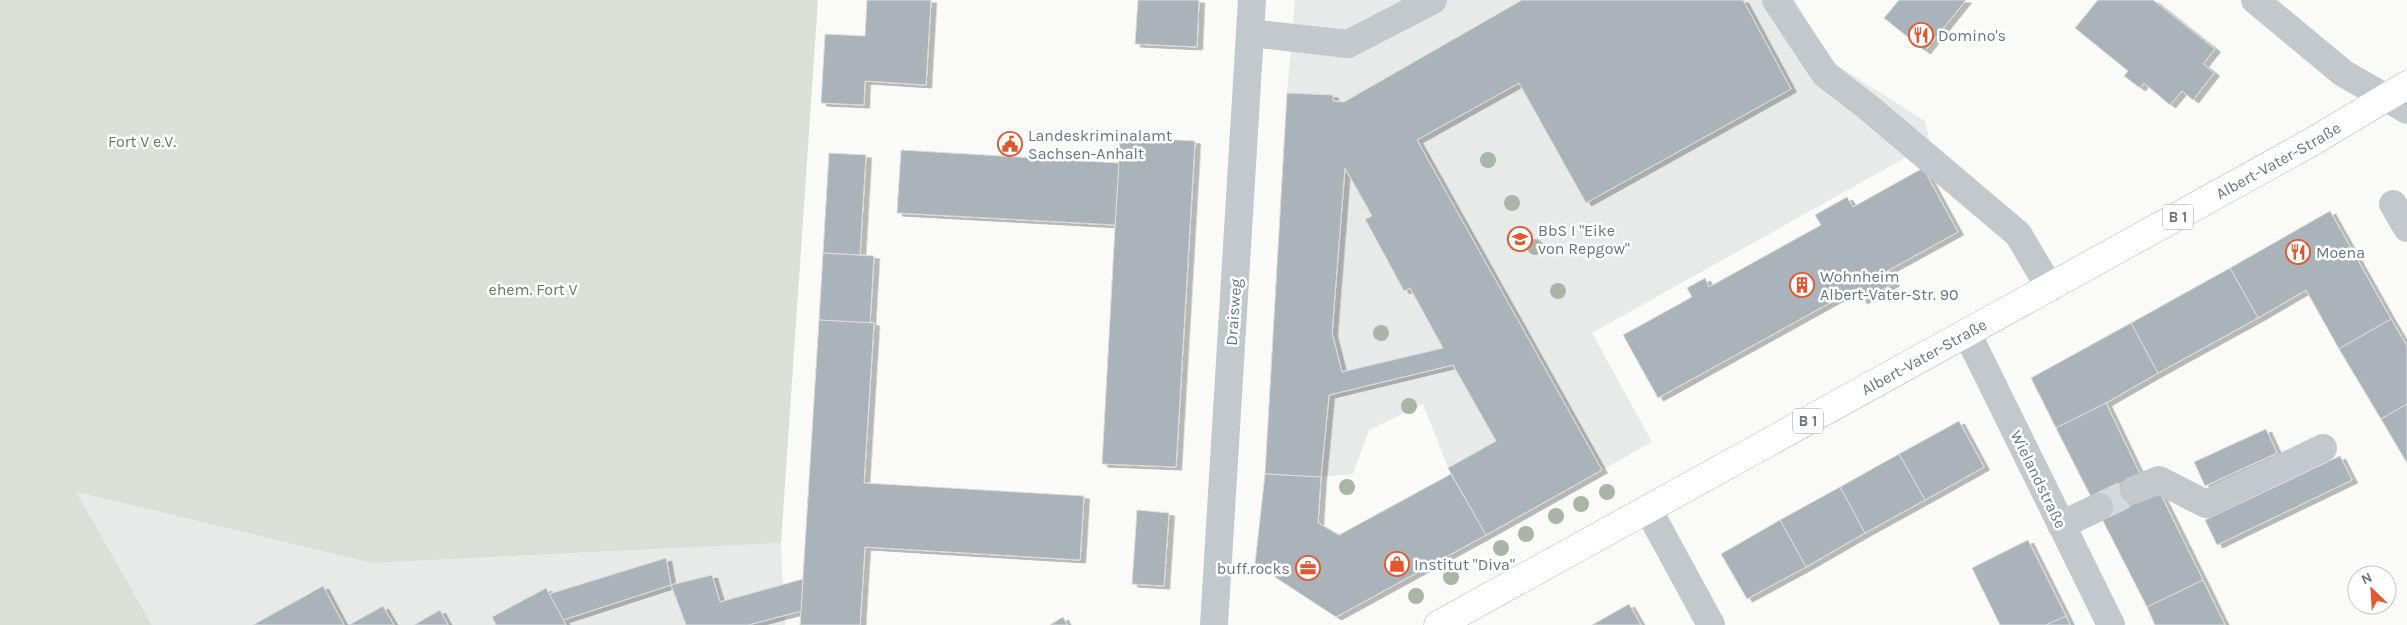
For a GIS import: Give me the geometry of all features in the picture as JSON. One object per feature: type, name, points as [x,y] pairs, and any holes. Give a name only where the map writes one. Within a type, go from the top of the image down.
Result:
[{"type":"main road","name":"Albert-Vater-Straße","points":[[1438,625],[2310,143],[2400,98]]},
{"type":"street","name":"Draisweg","points":[[1214,625],[1252,0]]},
{"type":"street","points":[[1250,33],[1348,44],[1432,0]]},
{"type":"street","points":[[1776,0],[1825,74],[1869,108],[2018,234],[2050,288]]},
{"type":"street","points":[[2256,0],[2342,72],[2400,98]]},
{"type":"street","points":[[2393,204],[2407,228]]},
{"type":"street","name":"Wielandstraße","points":[[1967,333],[2111,625]]},
{"type":"street","points":[[2134,490],[2159,480],[2206,504],[2322,448]]},
{"type":"street","points":[[2061,525],[2099,507]]},
{"type":"street","points":[[1648,509],[1711,625]]},
{"type":"shaded area","name":"BbS I \"Eike von Repgow\"","points":[[1295,0],[1795,0],[1817,41],[1838,66],[1925,121],[1930,144],[1592,333],[1652,442],[1486,535],[1448,468],[1423,404],[1369,430],[1353,474],[1321,477],[1265,474],[1287,93]]},
{"type":"shaded area","points":[[75,492],[372,563],[781,543],[785,625],[152,625]]},
{"type":"green space","name":"ehem. Fort V","points":[[0,0],[818,0],[781,543],[372,563],[76,492],[152,625],[0,625]]},
{"type":"building","points":[[867,0],[931,0],[926,85],[865,81],[864,105],[821,103],[825,34],[865,36]]},
{"type":"building","points":[[1138,0],[1199,0],[1197,47],[1135,44]]},
{"type":"building","points":[[1522,0],[1743,0],[1791,89],[1586,203],[1519,83],[1417,140],[1602,470],[1486,535],[1448,468],[1496,441],[1453,365],[1329,395],[1321,477],[1265,474],[1287,93],[1333,95],[1333,101],[1344,102]],"holes":[[[1345,168],[1372,216],[1365,219],[1404,291],[1410,288],[1443,348],[1342,372],[1332,333]]]},
{"type":"building","name":"Domino's","points":[[1899,0],[1966,0],[1925,51],[1884,18]]},
{"type":"building","points":[[2098,0],[2153,0],[2215,49],[2203,64],[2214,73],[2193,100],[2182,91],[2170,105],[2144,83],[2140,88],[2124,76],[2128,71],[2075,28]]},
{"type":"building","points":[[1120,137],[1195,141],[1176,467],[1102,464]]},
{"type":"building","points":[[901,150],[1119,163],[1115,225],[897,213]]},
{"type":"building","points":[[829,153],[866,155],[860,255],[823,253]]},
{"type":"building","name":"Wohnheim Albert-Vater-Str. 90","points":[[1923,168],[1958,232],[1887,271],[1894,283],[1862,301],[1855,289],[1658,398],[1623,335],[1692,297],[1687,288],[1705,278],[1709,287],[1821,225],[1815,215],[1847,197],[1853,207]]},
{"type":"building","points":[[2330,211],[2391,319],[2339,349],[2306,290],[2258,318],[2230,268]]},
{"type":"building","points":[[823,253],[874,256],[870,323],[819,320]]},
{"type":"building","points":[[2230,268],[2258,318],[2158,373],[2131,323]]},
{"type":"building","points":[[2391,319],[2407,346],[2407,404],[2381,419],[2339,349]]},
{"type":"building","points":[[819,320],[874,323],[864,483],[1084,496],[1080,560],[865,547],[860,625],[800,625]]},
{"type":"building","points":[[2131,323],[2158,373],[2106,403],[2056,428],[2031,378]]},
{"type":"building","points":[[2106,403],[2140,474],[2092,499],[2056,428]]},
{"type":"building","points":[[2407,404],[2407,463],[2381,419]]},
{"type":"building","points":[[1959,421],[1984,467],[1925,500],[1899,454]]},
{"type":"building","points":[[2266,429],[2277,453],[2205,486],[2194,462]]},
{"type":"building","points":[[1899,454],[1925,500],[1865,533],[1840,487]]},
{"type":"building","points":[[2340,456],[2352,480],[2217,545],[2205,520]]},
{"type":"building","points":[[1265,474],[1321,477],[1318,523],[1339,535],[1451,474],[1486,535],[1336,617],[1255,564]]},
{"type":"building","points":[[2128,480],[2139,501],[2105,519],[2094,497]]},
{"type":"building","points":[[1840,487],[1865,533],[1806,567],[1780,520]]},
{"type":"building","points":[[2159,491],[2203,580],[2147,607],[2102,519]]},
{"type":"building","points":[[1137,510],[1169,513],[1164,586],[1132,584]]},
{"type":"building","points":[[1780,520],[1806,567],[1747,599],[1721,554]]},
{"type":"building","points":[[2028,540],[2066,616],[2046,625],[2000,625],[1972,568]]},
{"type":"building","points":[[666,558],[671,585],[563,620],[549,594]]},
{"type":"building","points":[[712,575],[720,602],[803,579],[801,611],[748,625],[686,625],[671,585]]},
{"type":"building","points":[[2203,580],[2225,625],[2155,625],[2147,607]]},
{"type":"building","points":[[323,586],[344,625],[253,625]]},
{"type":"building","points":[[546,588],[566,625],[496,625],[492,617]]},
{"type":"building","points":[[1629,604],[1641,625],[1592,625]]},
{"type":"building","points":[[383,606],[394,625],[349,625]]},
{"type":"building","points":[[440,610],[448,625],[414,625]]},
{"type":"building","points":[[2066,616],[2070,625],[2046,625]]},
{"type":"building","points":[[1063,617],[1067,625],[1050,625]]},
{"type":"tunnel","points":[[2099,507],[2134,490]]},
{"type":"place","name":"Domino's","points":[[1921,35]]},
{"type":"place","name":"Landeskriminalamt Sachsen-Anhalt","points":[[1010,144]]},
{"type":"place","name":"BbS I \"Eike von Repgow\"","points":[[1520,239]]},
{"type":"place","name":"Moena","points":[[2298,252]]},
{"type":"place","name":"Wohnheim Albert-Vater-Str. 90","points":[[1802,285]]},
{"type":"place","name":"Institut \"Diva\"","points":[[1397,564]]},
{"type":"place","name":"buff.rocks","points":[[1308,568]]},
{"type":"park label","name":"Fort V e.V.","points":[[142,141]]}]
